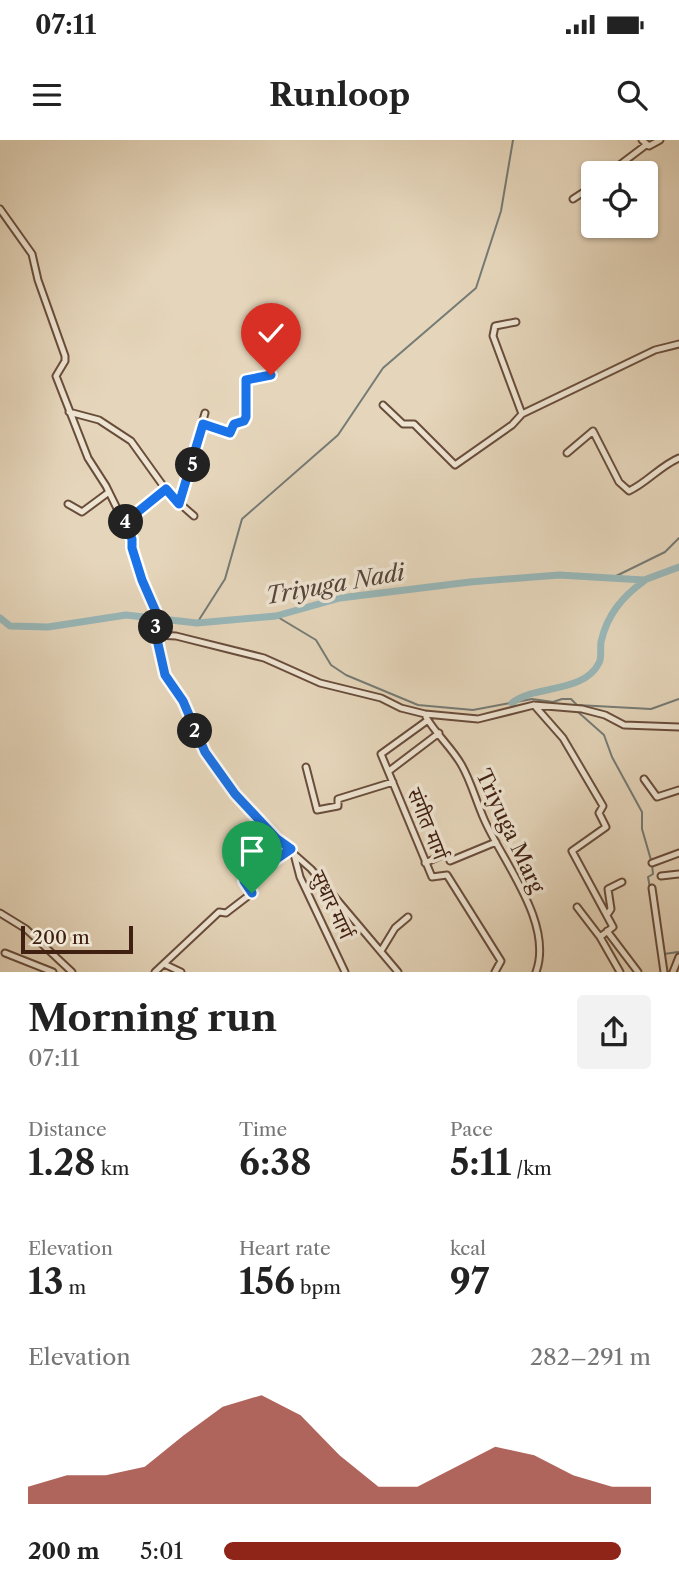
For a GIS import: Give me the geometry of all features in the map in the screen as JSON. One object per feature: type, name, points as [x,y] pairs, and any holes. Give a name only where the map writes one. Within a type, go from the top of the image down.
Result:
[{"type":"street","points":[[623,161],[644,142],[660,140]]},
{"type":"street","points":[[573,199],[581,194]]},
{"type":"street","points":[[0,209],[32,254],[38,280],[65,356],[56,376],[88,458],[109,492],[132,539],[132,548],[142,580],[156,612],[156,635],[165,675],[183,701],[216,771],[277,839],[292,850],[398,971]]},
{"type":"street","points":[[516,322],[495,326],[493,336],[522,414]]},
{"type":"street","points":[[383,405],[403,424],[414,424],[455,464],[512,425],[522,414],[642,356],[679,344]]},
{"type":"street","points":[[203,424],[230,433],[234,424],[244,421],[246,417],[246,380],[271,375]]},
{"type":"street","points":[[69,411],[118,430],[147,460],[179,504],[194,516]]},
{"type":"street","points":[[179,504],[205,413]]},
{"type":"street","points":[[567,453],[593,431],[619,482],[629,491],[648,482],[666,464],[679,458]]},
{"type":"street","points":[[124,523],[166,489]]},
{"type":"street","points":[[68,504],[82,512],[109,492]]},
{"type":"street","points":[[156,635],[176,636],[264,658],[320,683],[382,698],[426,717],[478,719],[534,705],[582,709],[605,715],[624,725],[679,727]]},
{"type":"street","points":[[534,705],[563,738],[603,806],[599,813],[606,827],[572,851],[613,926],[600,936]]},
{"type":"street","name":"Triyuga Marg","points":[[426,717],[462,765],[496,842],[515,873],[537,932],[541,957],[536,971]]},
{"type":"street","name":"संगीत मार्ग","points":[[426,717],[381,754],[432,877],[447,875],[491,941],[501,961],[495,971]]},
{"type":"street","points":[[389,771],[439,733]]},
{"type":"street","points":[[306,767],[317,810],[338,806],[338,799],[393,782]]},
{"type":"street","points":[[644,779],[657,797],[679,790]]},
{"type":"street","points":[[425,863],[447,853],[450,861],[496,842]]},
{"type":"street","points":[[155,971],[219,912],[226,913],[252,893],[244,881],[292,850]]},
{"type":"street","name":"सुधार मार्ग","points":[[292,850],[305,888],[345,971]]},
{"type":"street","points":[[652,863],[679,853]]},
{"type":"street","points":[[661,876],[679,874]]},
{"type":"street","points":[[607,915],[611,909],[608,889],[622,882]]},
{"type":"street","points":[[652,888],[664,971]]},
{"type":"street","points":[[577,907],[600,936],[620,971]]},
{"type":"street","points":[[0,913],[26,929],[72,971]]},
{"type":"street","points":[[381,951],[395,928],[408,917]]},
{"type":"street","points":[[607,931],[638,971]]},
{"type":"street","points":[[5,953],[53,971]]},
{"type":"street","points":[[673,971],[679,957]]},
{"type":"street","points":[[164,964],[181,971]]},
{"type":"waterway","points":[[197,623],[225,579],[242,519],[338,435],[383,368],[476,288],[501,211],[513,140]]},
{"type":"waterway","points":[[612,578],[665,552],[679,538]]},
{"type":"waterway","name":"Triyuga Nadi","points":[[0,618],[10,626],[48,627],[126,615],[197,623],[276,616],[340,598],[470,582],[559,575],[644,580],[679,567]]},
{"type":"waterway","points":[[512,703],[533,693],[582,680],[592,673],[600,661],[601,642],[611,615],[622,600],[644,581]]},
{"type":"waterway","points":[[276,616],[316,640],[331,665],[346,675],[418,705],[473,710],[532,699],[553,702],[571,699],[577,705],[651,709],[679,699]]},
{"type":"waterway","points":[[578,712],[604,735],[612,757],[642,812],[642,829],[651,860]]},
{"type":"waterway","points":[[650,888],[648,877],[653,874],[652,865]]},
{"type":"waterway","points":[[664,954],[678,952],[677,955]]},
{"type":"route","points":[[252,893],[244,881],[291,849],[277,839],[216,771],[183,701],[165,675],[156,635],[156,612],[142,580],[132,548],[132,539],[124,523],[166,489],[179,504],[193,465],[203,424],[230,433],[234,424],[244,421],[246,417],[246,380],[271,375]]}]
